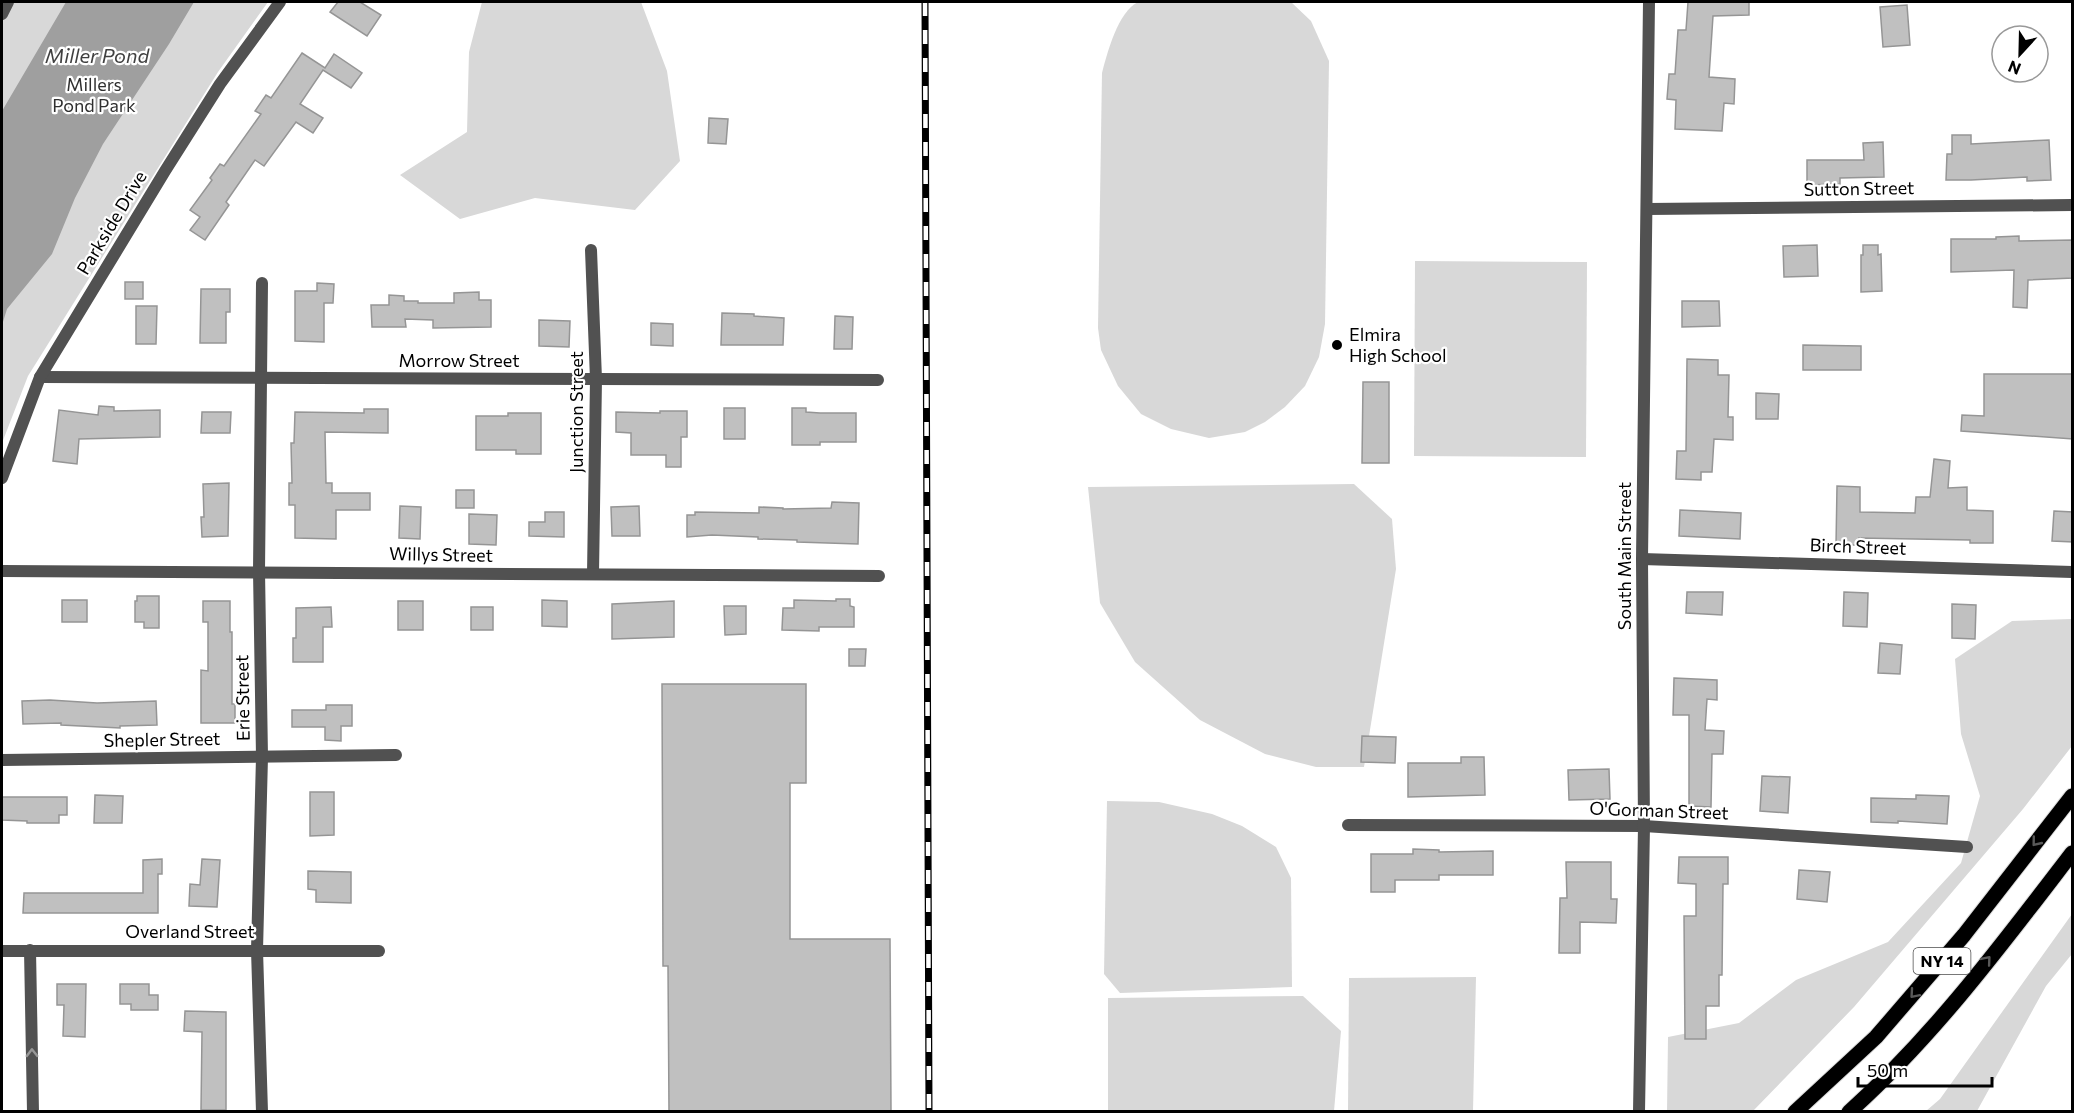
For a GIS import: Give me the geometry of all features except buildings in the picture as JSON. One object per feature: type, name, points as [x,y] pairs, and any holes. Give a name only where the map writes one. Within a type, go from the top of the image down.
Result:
[{"type":"main road","name":"NY 14","points":[[1795,1112],[1876,1037],[1964,935],[2073,796]]},
{"type":"main road","name":"NY 14","points":[[1849,1112],[1904,1060],[2007,937],[2073,853]]},
{"type":"street","points":[[2,14],[8,2]]},
{"type":"street","name":"Parkside Drive","points":[[2,478],[39,377],[220,84],[280,2]]},
{"type":"street","name":"South Main Street","points":[[1640,1112],[1644,826],[1642,559],[1649,2]]},
{"type":"street","name":"Sutton Street","points":[[1647,209],[2073,206]]},
{"type":"street","name":"Junction Street","points":[[591,250],[596,379],[593,574]]},
{"type":"street","name":"Erie Street","points":[[262,283],[259,571],[262,757],[257,950],[262,1112]]},
{"type":"street","name":"Morrow Street","points":[[39,377],[878,380]]},
{"type":"street","name":"Birch Street","points":[[1642,559],[2073,572]]},
{"type":"street","name":"Willys Street","points":[[2,571],[879,576]]},
{"type":"street","name":"Shepler Street","points":[[2,760],[396,755]]},
{"type":"street","name":"O'Gorman Street","points":[[1348,825],[1644,826],[1967,847]]},
{"type":"street","points":[[30,950],[33,1112]]},
{"type":"street","name":"Overland Street","points":[[2,951],[379,951]]},
{"type":"green space","name":"Millers Pond Park","points":[[2,2],[268,2],[218,72],[28,376],[2,443]]},
{"type":"green space","points":[[482,2],[641,2],[667,71],[680,161],[635,210],[535,198],[460,219],[400,175],[467,132],[469,52]]},
{"type":"green space","points":[[1138,2],[1291,2],[1311,21],[1329,61],[1325,324],[1319,357],[1305,386],[1285,407],[1265,422],[1245,432],[1209,438],[1171,429],[1141,414],[1118,386],[1101,350],[1098,328],[1102,73],[1110,44],[1119,24],[1131,7]]},
{"type":"green space","points":[[1415,261],[1587,262],[1586,457],[1414,456]]},
{"type":"green space","points":[[1354,484],[1392,519],[1396,569],[1364,767],[1316,767],[1265,754],[1200,720],[1135,662],[1100,603],[1088,487]]},
{"type":"green space","points":[[2072,619],[2072,746],[2023,809],[1854,1007],[1753,1111],[1667,1112],[1668,1037],[1739,1023],[1796,980],[1888,942],[1961,863],[1980,796],[1961,734],[1955,659],[2012,621]]},
{"type":"green space","points":[[1107,801],[1159,802],[1212,814],[1242,826],[1276,847],[1291,878],[1292,987],[1120,993],[1104,974]]},
{"type":"green space","points":[[2072,914],[2072,954],[2046,986],[1977,1111],[1926,1111],[1940,1099]]},
{"type":"green space","points":[[1476,977],[1473,1111],[1348,1111],[1349,978]]},
{"type":"green space","points":[[1303,996],[1341,1031],[1334,1111],[1108,1111],[1108,998]]},
{"type":"water","name":"Miller Pond","points":[[66,2],[194,2],[103,144],[75,198],[52,254],[7,309],[2,325],[2,111]]},
{"type":"railway","points":[[925,2],[929,1112]]},
{"type":"place","name":"Elmira High School","points":[[1337,345]]}]
